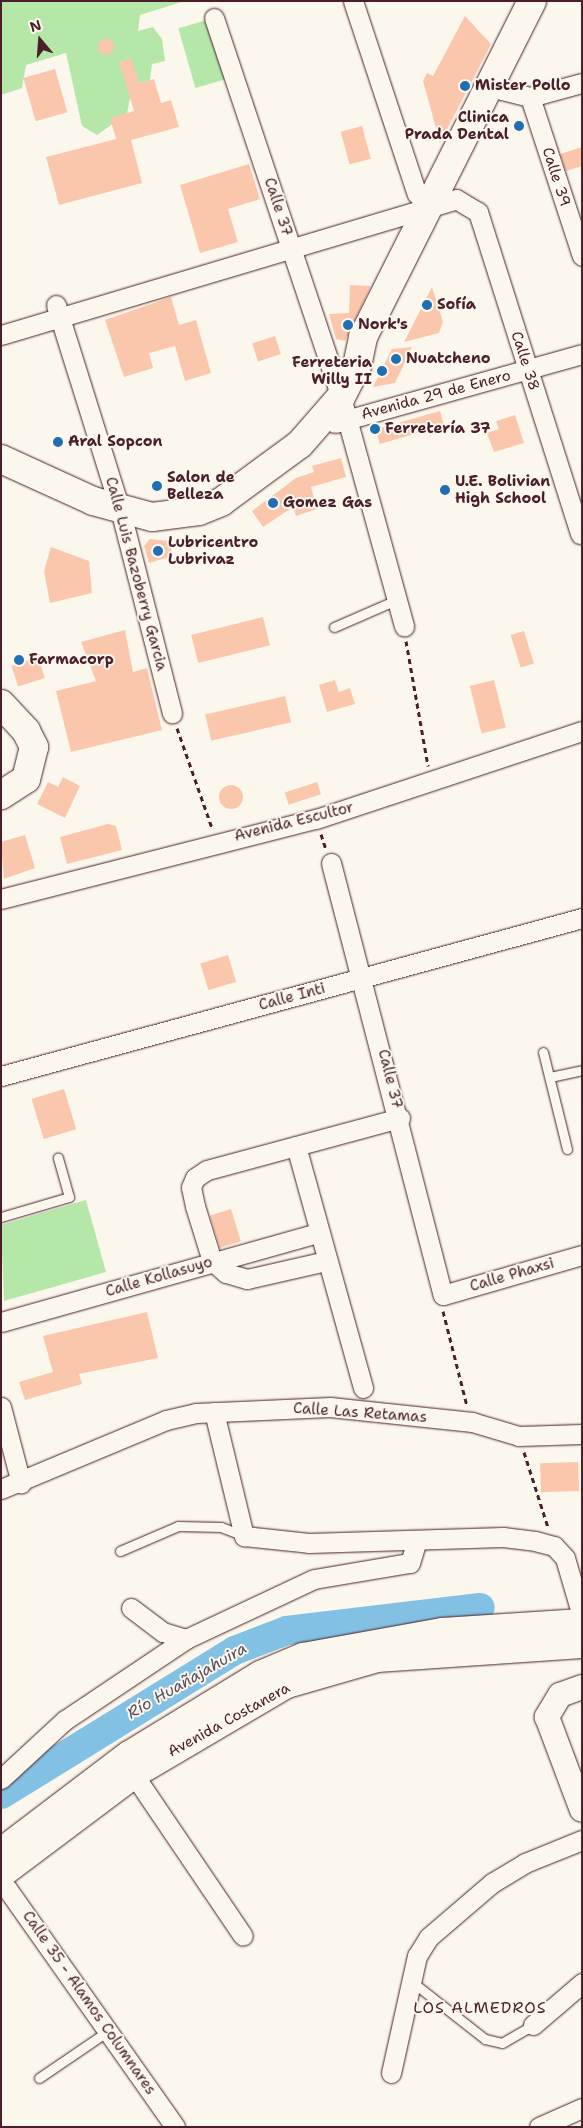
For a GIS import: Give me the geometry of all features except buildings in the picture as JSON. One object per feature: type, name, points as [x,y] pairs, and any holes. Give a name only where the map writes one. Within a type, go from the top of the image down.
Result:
[{"type":"main road","points":[[509,92],[532,1]]},
{"type":"main road","points":[[1,459],[120,509],[152,517],[198,511],[248,485],[316,428],[344,408],[357,366],[381,344],[444,202],[509,92],[551,1]]},
{"type":"main road","points":[[1,704],[26,731],[34,748],[26,779],[1,795]]},
{"type":"main road","name":"Avenida Costanera","points":[[1,1850],[129,1754],[260,1674],[303,1656],[442,1631],[582,1622]]},
{"type":"main road","name":"Avenida Costanera","points":[[1,1875],[134,1775],[287,1685],[328,1671],[377,1659],[582,1645]]},
{"type":"street","name":"Calle 38","points":[[353,1],[417,194],[478,212],[580,534]]},
{"type":"street","name":"Calle 37","points":[[214,18],[344,408],[404,626]]},
{"type":"street","points":[[509,92],[582,83]]},
{"type":"street","name":"Calle 39","points":[[509,92],[582,256]]},
{"type":"street","points":[[1,335],[59,312],[444,202]]},
{"type":"street","name":"Calle Luis Bazoberry Garcia","points":[[59,312],[120,509],[172,713]]},
{"type":"street","name":"Avenida 29 de Enero","points":[[344,408],[528,369],[582,354]]},
{"type":"street","name":"Avenida Escultor","points":[[1,899],[217,842],[316,819],[432,783],[582,731]]},
{"type":"street","name":"Calle 37","points":[[331,863],[364,978],[443,1295]]},
{"type":"street","name":"Calle Inti","points":[[1,1076],[582,918]]},
{"type":"street","points":[[326,1261],[247,1279],[226,1273],[212,1262],[191,1187],[195,1178],[207,1170],[400,1118]]},
{"type":"street","points":[[296,1146],[326,1261],[363,1388]]},
{"type":"street","name":"Calle Kollasuyo","points":[[1,1322],[318,1232]]},
{"type":"street","name":"Calle Phaxsi","points":[[443,1295],[582,1255]]},
{"type":"street","points":[[1,1407],[20,1483]]},
{"type":"street","name":"Calle Las Retamas","points":[[1,1489],[20,1483],[166,1420],[214,1412],[330,1407],[472,1422],[519,1436],[582,1434]]},
{"type":"street","points":[[214,1412],[244,1536],[308,1543],[503,1537],[554,1546],[564,1558],[582,1616]]},
{"type":"street","points":[[1,1779],[64,1720],[186,1639],[314,1579],[410,1563],[417,1540]]},
{"type":"street","points":[[130,1608],[163,1632],[186,1639]]},
{"type":"street","points":[[582,1687],[560,1695],[547,1716],[582,1810]]},
{"type":"street","points":[[134,1775],[243,1936]]},
{"type":"street","points":[[391,2073],[416,1956],[429,1937],[469,1900],[525,1863],[582,1840]]},
{"type":"street","name":"Calle 35 - Alamos Columnares","points":[[1,1880],[175,2127]]},
{"type":"street","points":[[534,2025],[582,1983]]},
{"type":"street","points":[[539,2127],[578,2116]]},
{"type":"lane","points":[[334,627],[396,600]]},
{"type":"lane","points":[[543,1052],[567,1149]]},
{"type":"lane","points":[[550,1076],[582,1070]]},
{"type":"lane","points":[[1,1217],[69,1197],[58,1158]]},
{"type":"lane","points":[[120,1551],[178,1526],[221,1527],[244,1536]]},
{"type":"lane","points":[[410,1981],[484,2039],[502,2043],[534,2025]]},
{"type":"lane","points":[[39,2078],[109,2031]]},
{"type":"path","points":[[404,626],[432,783]]},
{"type":"path","points":[[172,713],[217,842]]},
{"type":"path","points":[[316,819],[331,863]]},
{"type":"path","points":[[443,1295],[442,1317],[472,1422]]},
{"type":"path","points":[[519,1436],[554,1546]]},
{"type":"green space","points":[[1,1],[185,1],[140,15],[138,31],[153,27],[162,39],[165,61],[152,64],[150,80],[139,83],[135,71],[127,114],[97,135],[82,126],[66,53],[26,65],[22,88],[1,95]]},
{"type":"green space","points":[[211,19],[228,79],[195,88],[178,28]]},
{"type":"green space","points":[[86,1200],[106,1272],[4,1301],[1,1225]]},
{"type":"waterway","name":"Río Huañajahuira","points":[[1,1794],[234,1650],[286,1630],[480,1607]]},
{"type":"place","name":"Mister Pollo","points":[[465,86]]},
{"type":"place","name":"Clinica Prada Dental","points":[[519,126]]},
{"type":"place","name":"Sofía","points":[[427,305]]},
{"type":"place","name":"Nork's","points":[[348,325]]},
{"type":"place","name":"Nuatcheno","points":[[396,359]]},
{"type":"place","name":"Ferreteria Willy II","points":[[382,371]]},
{"type":"place","name":"Ferretería 37","points":[[375,429]]},
{"type":"place","name":"Aral Sopcon","points":[[58,442]]},
{"type":"place","name":"Salon de Belleza","points":[[157,486]]},
{"type":"place","name":"U.E. Bolivian High School","points":[[445,490]]},
{"type":"place","name":"Gomez Gas","points":[[273,503]]},
{"type":"place","name":"Lubricentro Lubrivaz","points":[[158,551]]},
{"type":"place","name":"Farmacorp","points":[[19,660]]},
{"type":"district","name":"LOS ALMEDROS","points":[[480,2008]]}]
